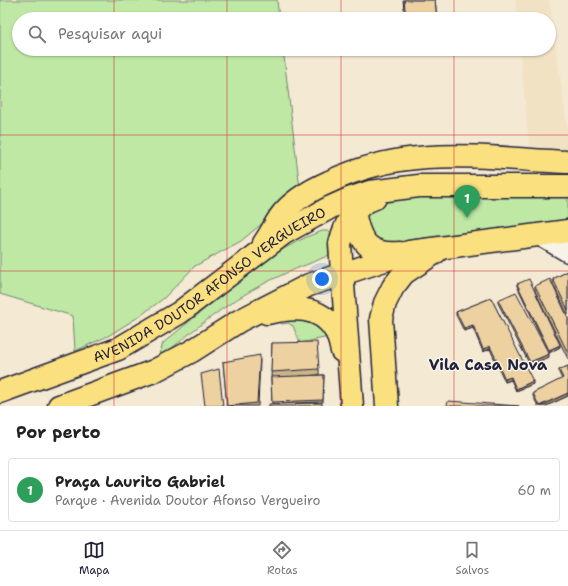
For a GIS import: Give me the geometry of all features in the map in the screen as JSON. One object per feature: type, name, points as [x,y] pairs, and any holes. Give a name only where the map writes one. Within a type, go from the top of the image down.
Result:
[{"type":"main road","points":[[259,251],[280,217],[302,196],[344,175],[381,163],[406,158],[432,156],[568,162]]},
{"type":"main road","name":"AVENIDA DOUTOR AFONSO VERGUEIRO","points":[[350,375],[340,244],[343,232],[354,211],[370,199],[419,186]]},
{"type":"main road","name":"AVENIDA DOUTOR AFONSO VERGUEIRO","points":[[0,392],[118,349],[179,313],[259,251],[311,217],[349,199],[370,192],[419,186],[568,186]]},
{"type":"main road","points":[[354,211],[357,230],[364,241],[374,251],[390,254],[539,236],[568,231]]},
{"type":"main road","points":[[387,406],[381,319],[385,303],[393,287],[404,273],[444,247]]},
{"type":"main road","points":[[59,406],[154,371],[192,351],[239,320],[309,285],[409,252]]},
{"type":"main road","points":[[239,320],[280,310],[298,309],[313,312],[325,318],[336,330],[350,375],[352,406]]},
{"type":"main road","points":[[10,406],[18,399],[123,360],[154,337],[179,313]]},
{"type":"street","points":[[539,236],[568,253]]},
{"type":"shaded area","points":[[515,0],[549,0],[551,12],[516,12]]},
{"type":"shaded area","points":[[556,49],[568,132],[568,149],[529,146],[521,56],[556,56]]},
{"type":"green space","points":[[0,0],[277,0],[278,12],[12,12],[12,56],[284,56],[300,189],[276,212],[241,241],[195,266],[164,298],[140,316],[108,336],[75,351],[73,316],[0,294]]},
{"type":"green space","points":[[568,195],[568,223],[454,234],[384,244],[370,237],[366,228],[366,214],[371,206],[394,197]]},
{"type":"green space","points":[[322,231],[328,231],[331,234],[331,252],[329,255],[284,274],[252,290],[207,320],[165,354],[160,353],[163,343],[251,272],[296,242]]},
{"type":"green space","points":[[289,316],[317,324],[329,337],[300,343],[293,326],[288,323],[281,324],[279,318]]},
{"type":"building","points":[[404,0],[435,0],[436,12],[405,12]]},
{"type":"building","points":[[568,271],[568,310],[553,279]]},
{"type":"building","points":[[529,279],[560,345],[549,350],[517,284]]},
{"type":"building","points":[[550,279],[568,318],[568,353],[535,286]]},
{"type":"building","points":[[516,292],[549,354],[530,362],[498,300]]},
{"type":"building","points":[[491,298],[533,381],[516,389],[511,377],[505,379],[490,346],[483,349],[473,325],[464,328],[456,312]]},
{"type":"building","points":[[317,342],[319,369],[271,372],[272,343]]},
{"type":"building","points":[[260,355],[257,403],[227,406],[223,362]]},
{"type":"building","points":[[568,366],[568,393],[539,406],[533,393],[563,378],[559,370]]},
{"type":"building","points":[[219,369],[223,406],[205,406],[201,374]]},
{"type":"building","points":[[324,375],[323,400],[272,402],[271,377]]},
{"type":"building","points":[[448,401],[519,406],[447,406]]},
{"type":"building","points":[[322,403],[322,406],[269,406],[269,404]]},
{"type":"place","name":"Praça Laurito Gabriel","points":[[467,218]]},
{"type":"district","name":"Vila Casa Nova","points":[[488,365]]}]
